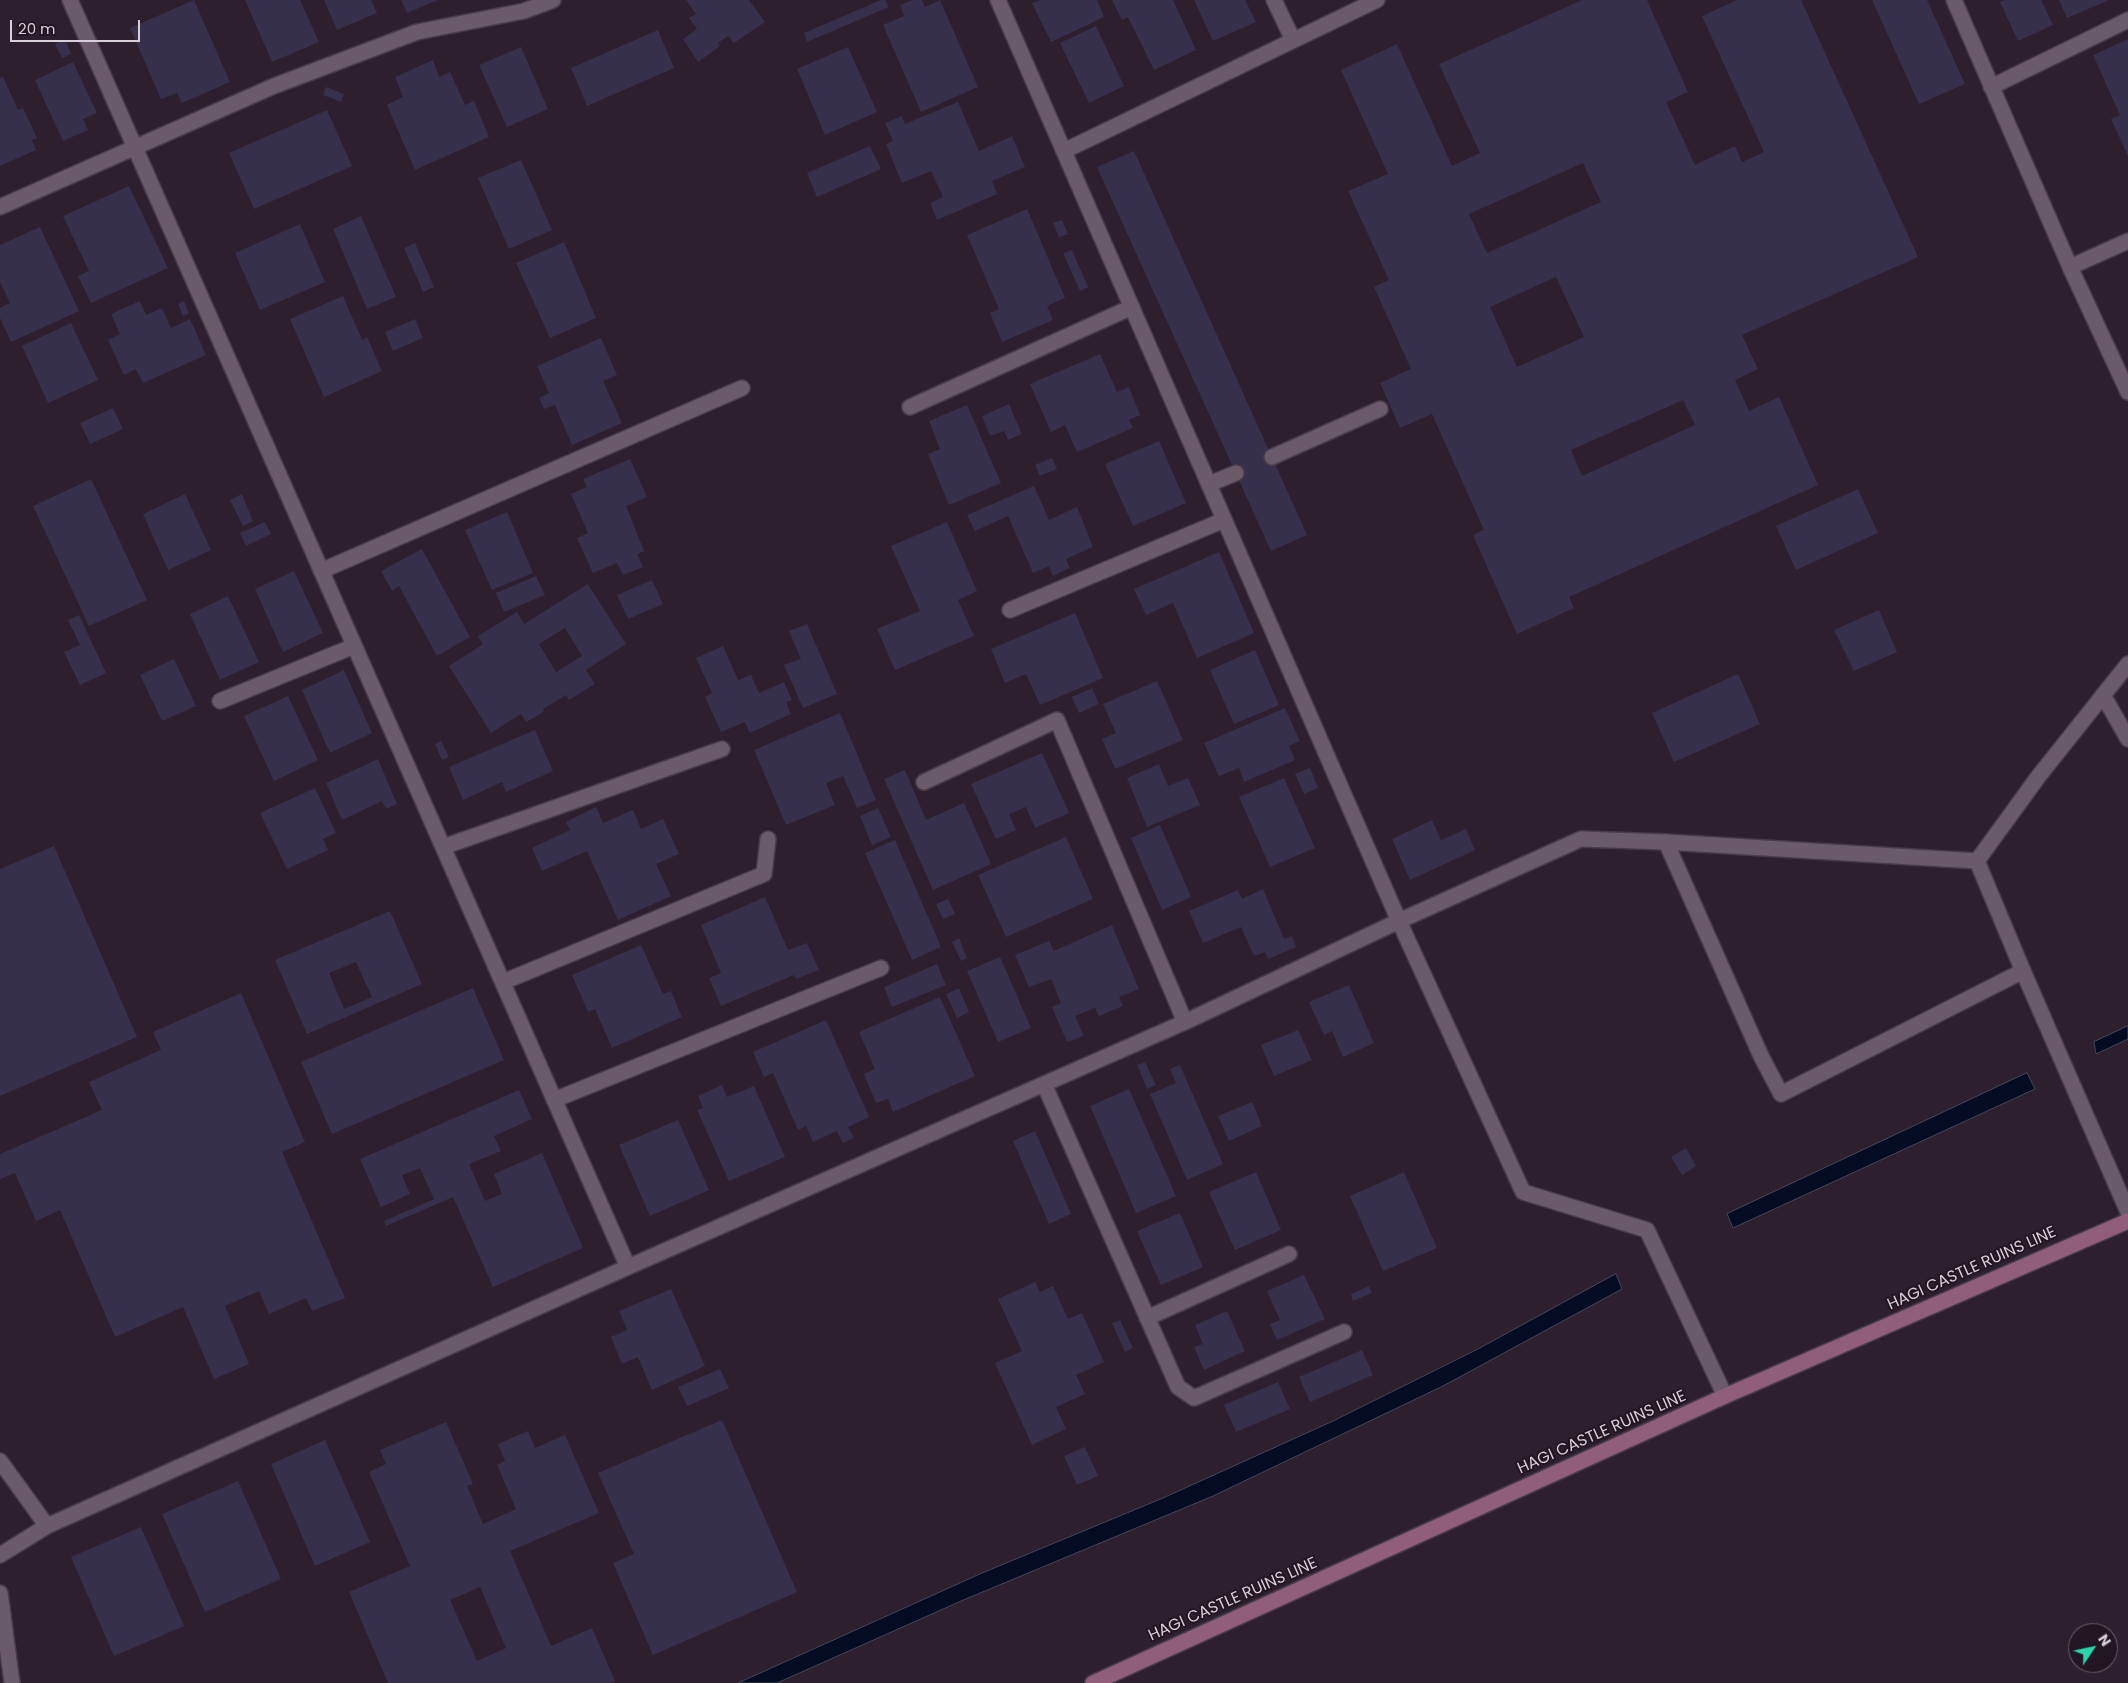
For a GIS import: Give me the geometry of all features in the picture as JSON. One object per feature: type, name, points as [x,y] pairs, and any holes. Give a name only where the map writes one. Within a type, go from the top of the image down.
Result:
[{"type":"main road","name":"HAGI CASTLE RUINS LINE","points":[[1092,1683],[1725,1396],[2128,1221]]},
{"type":"street","points":[[70,0],[628,1267]]},
{"type":"street","points":[[0,207],[274,86],[416,32],[524,11],[553,0]]},
{"type":"street","points":[[998,0],[1398,922],[1523,1192],[1647,1230],[1725,1396]]},
{"type":"street","points":[[1274,0],[1293,40]]},
{"type":"street","points":[[1064,151],[1377,0]]},
{"type":"street","points":[[1954,0],[2070,266],[2128,392]]},
{"type":"street","points":[[1991,87],[2128,20]]},
{"type":"street","points":[[2070,266],[2128,241]]},
{"type":"street","points":[[910,407],[1132,308]]},
{"type":"street","points":[[321,570],[742,388]]},
{"type":"street","points":[[1272,457],[1380,409]]},
{"type":"street","points":[[1209,484],[1236,473]]},
{"type":"street","points":[[1010,610],[1224,520]]},
{"type":"street","points":[[220,701],[354,646]]},
{"type":"street","points":[[1977,861],[2038,778],[2128,664]]},
{"type":"street","points":[[2103,695],[2128,739]]},
{"type":"street","points":[[924,782],[1057,720],[1185,1022]]},
{"type":"street","points":[[443,847],[722,749]]},
{"type":"street","points":[[503,982],[764,874],[768,839]]},
{"type":"street","points":[[0,1555],[47,1526],[628,1267],[1185,1022],[1580,839],[1666,842],[1977,861]]},
{"type":"street","points":[[1666,842],[1761,1056],[1781,1094],[2023,971]]},
{"type":"street","points":[[1977,861],[2128,1212]]},
{"type":"street","points":[[554,1100],[881,968]]},
{"type":"street","points":[[1044,1084],[1178,1387],[1194,1398],[1344,1332]]},
{"type":"street","points":[[1147,1318],[1290,1254]]},
{"type":"street","points":[[0,1461],[47,1526]]},
{"type":"street","points":[[0,1593],[12,1683]]},
{"type":"water","points":[[2128,1026],[2128,1039],[2096,1054],[2094,1042]]},
{"type":"water","points":[[2027,1073],[2035,1089],[1733,1228],[1727,1214]]},
{"type":"water","points":[[1616,1274],[1622,1289],[1443,1386],[1213,1496],[961,1601],[777,1683],[738,1683],[982,1573],[1163,1498],[1333,1421],[1478,1349]]},
{"type":"building","points":[[194,0],[230,82],[182,103],[177,93],[161,99],[130,28]]},
{"type":"building","points":[[245,0],[300,0],[319,42],[272,62]]},
{"type":"building","points":[[324,0],[371,0],[377,13],[337,30]]},
{"type":"building","points":[[401,0],[438,0],[407,13]]},
{"type":"building","points":[[686,0],[749,0],[765,22],[734,43],[728,36],[718,43],[720,46],[698,62],[683,39],[697,29],[689,18],[696,14]]},
{"type":"building","points":[[881,0],[885,0],[889,7],[807,42],[804,33]]},
{"type":"building","points":[[913,0],[922,0],[925,7],[940,0],[978,87],[921,112],[883,25],[904,16],[900,5]]},
{"type":"building","points":[[1040,0],[1097,0],[1104,17],[1051,42],[1032,3]]},
{"type":"building","points":[[1112,0],[1173,0],[1196,50],[1154,70],[1128,17],[1122,20]]},
{"type":"building","points":[[1194,0],[1245,0],[1256,22],[1213,41]]},
{"type":"building","points":[[1582,0],[1647,0],[1688,92],[1666,102],[1695,165],[1735,146],[1742,162],[1764,152],[1702,16],[1737,0],[1801,0],[1918,257],[1742,335],[1758,369],[1735,380],[1749,411],[1779,397],[1818,485],[1569,597],[1574,608],[1517,634],[1473,535],[1484,530],[1432,414],[1400,428],[1380,383],[1411,369],[1374,287],[1389,280],[1348,191],[1388,174],[1341,70],[1397,44],[1452,166],[1480,153],[1439,64]],"holes":[[[1583,163],[1601,202],[1487,253],[1469,214]],[[1556,277],[1584,337],[1517,367],[1490,307]],[[1683,400],[1695,425],[1582,476],[1571,450]]]},
{"type":"building","points":[[1872,0],[1927,0],[1965,84],[1919,104]]},
{"type":"building","points":[[2005,0],[2041,0],[2053,25],[2018,41],[2000,2]]},
{"type":"building","points":[[2059,0],[2109,0],[2067,18]]},
{"type":"building","points":[[1096,26],[1124,86],[1089,103],[1060,43]]},
{"type":"building","points":[[658,30],[674,68],[587,106],[571,68]]},
{"type":"building","points":[[65,39],[71,54],[62,58],[55,44]]},
{"type":"building","points":[[2128,39],[2128,156],[2111,119],[2120,115],[2093,55]]},
{"type":"building","points":[[521,47],[548,109],[507,127],[479,65]]},
{"type":"building","points":[[848,47],[877,112],[825,135],[797,69]]},
{"type":"building","points":[[433,60],[439,77],[450,72],[465,105],[474,101],[489,137],[415,170],[387,105],[403,97],[395,77]]},
{"type":"building","points":[[73,62],[97,113],[83,119],[88,130],[63,141],[35,80]]},
{"type":"building","points":[[3,77],[18,110],[23,108],[37,138],[32,140],[36,150],[0,166],[0,78]]},
{"type":"building","points":[[326,87],[344,94],[341,102],[323,95]]},
{"type":"building","points":[[958,102],[979,151],[1012,136],[1025,167],[992,181],[997,194],[937,220],[930,203],[943,197],[931,171],[902,183],[886,144],[893,141],[885,123],[902,116],[905,124]]},
{"type":"building","points":[[327,110],[352,166],[254,209],[229,153]]},
{"type":"building","points":[[870,146],[881,169],[817,197],[807,173]]},
{"type":"building","points":[[1134,151],[1307,535],[1271,551],[1097,167]]},
{"type":"building","points":[[521,160],[552,230],[509,249],[478,178]]},
{"type":"building","points":[[129,186],[168,268],[91,303],[78,276],[89,271],[63,216]]},
{"type":"building","points":[[1027,209],[1065,298],[1047,306],[1053,320],[1002,342],[990,313],[999,309],[967,235]]},
{"type":"building","points":[[361,216],[396,297],[367,309],[333,229]]},
{"type":"building","points":[[1062,220],[1068,234],[1059,237],[1053,223]]},
{"type":"building","points":[[300,224],[325,282],[260,310],[235,253]]},
{"type":"building","points":[[40,227],[79,311],[11,342],[0,318],[0,308],[10,303],[0,282],[0,245]]},
{"type":"building","points":[[564,242],[596,318],[550,338],[516,263]]},
{"type":"building","points":[[415,243],[434,287],[423,292],[404,248]]},
{"type":"building","points":[[1072,250],[1088,287],[1080,291],[1063,253]]},
{"type":"building","points":[[343,296],[362,340],[367,337],[382,371],[324,397],[290,319]]},
{"type":"building","points":[[140,301],[146,315],[162,308],[171,328],[190,319],[206,355],[143,383],[136,369],[124,375],[108,340],[120,334],[111,314]]},
{"type":"building","points":[[184,301],[189,313],[183,316],[178,304]]},
{"type":"building","points":[[415,319],[423,338],[393,351],[385,332]]},
{"type":"building","points":[[71,323],[98,380],[48,403],[22,346]]},
{"type":"building","points":[[601,338],[617,375],[603,381],[622,423],[572,445],[555,405],[544,409],[539,398],[549,393],[537,366]]},
{"type":"building","points":[[1100,354],[1117,392],[1129,387],[1140,415],[1129,420],[1133,428],[1077,452],[1065,425],[1051,432],[1030,384]]},
{"type":"building","points":[[1009,404],[1022,434],[1008,440],[1004,431],[990,436],[982,416]]},
{"type":"building","points":[[967,405],[1001,483],[949,505],[928,454],[940,449],[929,421]]},
{"type":"building","points":[[113,408],[123,429],[90,444],[80,423]]},
{"type":"building","points":[[1159,441],[1186,503],[1133,526],[1105,464]]},
{"type":"building","points":[[1052,458],[1057,469],[1040,476],[1035,465]]},
{"type":"building","points":[[630,459],[647,497],[626,506],[644,551],[637,554],[643,567],[623,575],[617,563],[593,573],[577,538],[588,533],[571,494],[587,487],[583,479]]},
{"type":"building","points":[[91,479],[147,600],[89,626],[33,506]]},
{"type":"building","points":[[1034,486],[1049,520],[1077,507],[1093,547],[1066,559],[1070,568],[1053,576],[1049,566],[1033,573],[1008,516],[975,531],[967,515]]},
{"type":"building","points":[[1858,489],[1878,533],[1796,570],[1776,526]]},
{"type":"building","points":[[185,494],[211,550],[168,570],[143,514]]},
{"type":"building","points":[[242,494],[253,521],[243,526],[230,500]]},
{"type":"building","points":[[507,512],[533,573],[492,590],[465,530]]},
{"type":"building","points":[[265,522],[271,534],[246,546],[240,533]]},
{"type":"building","points":[[947,522],[977,591],[958,600],[974,636],[895,670],[877,629],[920,611],[891,546]]},
{"type":"building","points":[[422,549],[470,637],[437,656],[399,586],[392,591],[381,571]]},
{"type":"building","points":[[1219,552],[1254,633],[1197,658],[1173,603],[1146,615],[1134,589]]},
{"type":"building","points":[[294,571],[323,633],[283,652],[255,589]]},
{"type":"building","points":[[536,576],[545,595],[504,612],[496,593]]},
{"type":"building","points":[[652,580],[663,604],[628,619],[617,595]]},
{"type":"building","points":[[588,584],[626,644],[586,670],[595,684],[569,700],[566,695],[543,709],[544,712],[526,722],[521,714],[491,733],[449,666],[483,644],[478,636],[517,612],[524,624]],"holes":[[[565,628],[582,656],[556,672],[539,644]]]},
{"type":"building","points":[[228,596],[259,662],[220,680],[190,614]]},
{"type":"building","points":[[1879,610],[1897,652],[1854,671],[1834,630]]},
{"type":"building","points":[[1075,613],[1103,678],[1040,705],[1026,674],[1005,683],[991,649]]},
{"type":"building","points":[[79,615],[106,673],[80,685],[64,652],[80,645],[68,620]]},
{"type":"building","points":[[807,624],[837,694],[803,708],[784,665],[801,659],[789,631]]},
{"type":"building","points":[[723,646],[738,680],[751,675],[759,693],[784,682],[792,700],[786,702],[791,714],[750,733],[745,722],[721,732],[705,697],[712,693],[696,658]]},
{"type":"building","points":[[1255,650],[1279,705],[1234,724],[1210,670]]},
{"type":"building","points":[[174,659],[196,706],[162,721],[140,675]]},
{"type":"building","points":[[344,670],[372,733],[330,753],[302,690]]},
{"type":"building","points":[[1738,674],[1760,724],[1674,762],[1652,713]]},
{"type":"building","points":[[1157,681],[1183,740],[1115,769],[1102,739],[1116,733],[1103,704]]},
{"type":"building","points":[[1092,688],[1099,704],[1079,713],[1072,697]]},
{"type":"building","points":[[288,696],[318,760],[274,781],[244,716]]},
{"type":"building","points":[[1285,708],[1300,741],[1289,746],[1295,760],[1244,782],[1239,768],[1219,776],[1204,743]]},
{"type":"building","points":[[840,713],[876,800],[857,808],[843,776],[826,783],[835,805],[786,825],[754,750]]},
{"type":"building","points":[[535,730],[553,771],[506,792],[502,782],[463,800],[449,767]]},
{"type":"building","points":[[441,741],[449,757],[442,760],[435,744]]},
{"type":"building","points":[[1042,753],[1069,813],[1035,828],[1026,807],[1009,814],[1016,830],[996,839],[971,784]]},
{"type":"building","points":[[378,759],[397,804],[386,809],[382,801],[342,820],[326,783]]},
{"type":"building","points":[[1159,764],[1168,786],[1188,778],[1200,805],[1147,827],[1127,778]]},
{"type":"building","points":[[1310,768],[1318,788],[1304,794],[1295,774]]},
{"type":"building","points":[[905,770],[926,820],[964,803],[991,864],[933,890],[884,779]]},
{"type":"building","points":[[1284,778],[1315,848],[1270,867],[1239,797]]},
{"type":"building","points":[[315,788],[336,833],[323,839],[328,850],[287,869],[260,813]]},
{"type":"building","points":[[596,807],[603,823],[633,810],[641,829],[663,819],[679,854],[656,864],[671,896],[618,920],[587,851],[542,871],[532,848],[570,830],[566,822]]},
{"type":"building","points":[[878,808],[891,837],[872,845],[860,816]]},
{"type":"building","points":[[1432,820],[1441,840],[1466,829],[1475,850],[1410,880],[1392,839]]},
{"type":"building","points":[[1160,825],[1191,897],[1162,910],[1131,838]]},
{"type":"building","points":[[1066,837],[1093,899],[1006,937],[978,875]]},
{"type":"building","points":[[895,840],[941,947],[912,960],[865,853]]},
{"type":"building","points":[[54,846],[137,1037],[0,1096],[0,869]]},
{"type":"building","points":[[1263,889],[1284,939],[1292,936],[1296,947],[1268,959],[1265,952],[1254,956],[1241,927],[1203,943],[1189,911],[1238,890],[1242,899]]},
{"type":"building","points":[[765,897],[788,950],[807,943],[819,970],[796,979],[794,975],[721,1006],[709,978],[721,973],[701,925]]},
{"type":"building","points":[[948,899],[955,914],[943,919],[936,904]]},
{"type":"building","points":[[390,911],[422,984],[307,1034],[275,960]],"holes":[[[356,962],[372,997],[344,1009],[329,973]]]},
{"type":"building","points":[[1112,925],[1139,989],[1119,997],[1123,1006],[1099,1016],[1095,1008],[1075,1016],[1084,1036],[1067,1042],[1052,1007],[1061,1003],[1051,979],[1029,987],[1015,955],[1049,941],[1054,951]]},
{"type":"building","points":[[959,938],[967,958],[961,961],[952,942]]},
{"type":"building","points":[[641,945],[663,994],[671,991],[682,1017],[612,1048],[595,1009],[588,1012],[572,975]]},
{"type":"building","points":[[1000,957],[1031,1028],[998,1042],[967,971]]},
{"type":"building","points":[[937,964],[946,985],[892,1007],[884,987]]},
{"type":"building","points":[[1349,985],[1374,1043],[1343,1057],[1332,1031],[1324,1035],[1309,1002]]},
{"type":"building","points":[[473,988],[504,1060],[332,1134],[301,1062]]},
{"type":"building","points":[[959,988],[969,1012],[957,1018],[946,994]]},
{"type":"building","points":[[241,993],[305,1142],[282,1152],[345,1298],[312,1311],[306,1298],[269,1314],[259,1291],[225,1306],[249,1364],[214,1379],[183,1307],[115,1337],[60,1210],[36,1221],[15,1173],[0,1179],[0,1154],[102,1110],[89,1082],[161,1050],[153,1032]]},
{"type":"building","points":[[940,997],[975,1076],[893,1112],[888,1099],[876,1103],[864,1074],[875,1069],[859,1032]]},
{"type":"building","points":[[826,1020],[869,1117],[848,1127],[854,1138],[843,1143],[837,1131],[813,1142],[806,1126],[798,1130],[773,1073],[764,1077],[753,1052]]},
{"type":"building","points":[[1298,1030],[1312,1060],[1274,1076],[1261,1045]]},
{"type":"building","points":[[1145,1062],[1156,1085],[1147,1089],[1137,1065]]},
{"type":"building","points":[[1180,1065],[1223,1164],[1187,1180],[1150,1094],[1176,1083],[1170,1069]]},
{"type":"building","points":[[722,1085],[727,1097],[754,1086],[785,1157],[729,1181],[697,1110],[703,1108],[698,1096]]},
{"type":"building","points":[[1129,1089],[1176,1196],[1136,1213],[1090,1106]]},
{"type":"building","points":[[519,1090],[532,1119],[494,1136],[501,1151],[469,1164],[485,1201],[502,1194],[494,1174],[542,1153],[583,1248],[493,1287],[453,1197],[386,1226],[384,1221],[434,1199],[420,1168],[402,1175],[410,1194],[381,1207],[360,1159]]},
{"type":"building","points":[[1252,1102],[1262,1126],[1229,1141],[1218,1116]]},
{"type":"building","points":[[678,1120],[709,1190],[650,1216],[619,1145]]},
{"type":"building","points":[[1035,1131],[1071,1214],[1049,1224],[1013,1141]]},
{"type":"building","points":[[1686,1148],[1696,1166],[1682,1175],[1671,1157]]},
{"type":"building","points":[[1256,1172],[1281,1230],[1235,1250],[1209,1192]]},
{"type":"building","points":[[1404,1172],[1437,1248],[1383,1271],[1350,1196]]},
{"type":"building","points":[[1180,1213],[1203,1267],[1161,1285],[1137,1231]]},
{"type":"building","points":[[1304,1275],[1325,1319],[1277,1340],[1270,1324],[1280,1320],[1267,1291]]},
{"type":"building","points":[[1035,1282],[1040,1292],[1053,1286],[1068,1319],[1082,1313],[1104,1362],[1076,1375],[1085,1394],[1056,1407],[1066,1429],[1032,1445],[995,1363],[1022,1351],[998,1299]]},
{"type":"building","points":[[1369,1286],[1372,1293],[1353,1301],[1351,1294]]},
{"type":"building","points":[[671,1289],[705,1366],[652,1390],[638,1357],[622,1364],[611,1337],[627,1330],[619,1311]]},
{"type":"building","points":[[1227,1311],[1245,1351],[1204,1370],[1194,1347],[1203,1344],[1195,1325]]},
{"type":"building","points":[[1120,1320],[1133,1348],[1125,1352],[1112,1323]]},
{"type":"building","points":[[1362,1350],[1373,1375],[1310,1402],[1299,1377]]},
{"type":"building","points":[[720,1369],[729,1388],[687,1406],[678,1387]]},
{"type":"building","points":[[1278,1382],[1290,1409],[1236,1432],[1224,1405]]},
{"type":"building","points":[[722,1420],[797,1592],[653,1655],[613,1563],[634,1554],[598,1473]]},
{"type":"building","points":[[446,1422],[473,1484],[467,1486],[483,1524],[516,1509],[497,1465],[505,1461],[498,1444],[528,1431],[535,1448],[565,1435],[599,1513],[510,1551],[551,1646],[592,1628],[615,1681],[610,1683],[388,1683],[349,1592],[410,1566],[369,1472],[386,1464],[380,1450]],"holes":[[[480,1587],[506,1648],[477,1661],[450,1600]]]},
{"type":"building","points":[[325,1440],[370,1542],[315,1566],[271,1464]]},
{"type":"building","points":[[1085,1447],[1098,1476],[1077,1485],[1064,1456]]},
{"type":"building","points":[[238,1481],[281,1579],[205,1612],[162,1514]]},
{"type":"building","points":[[141,1527],[184,1626],[114,1656],[71,1557]]}]
